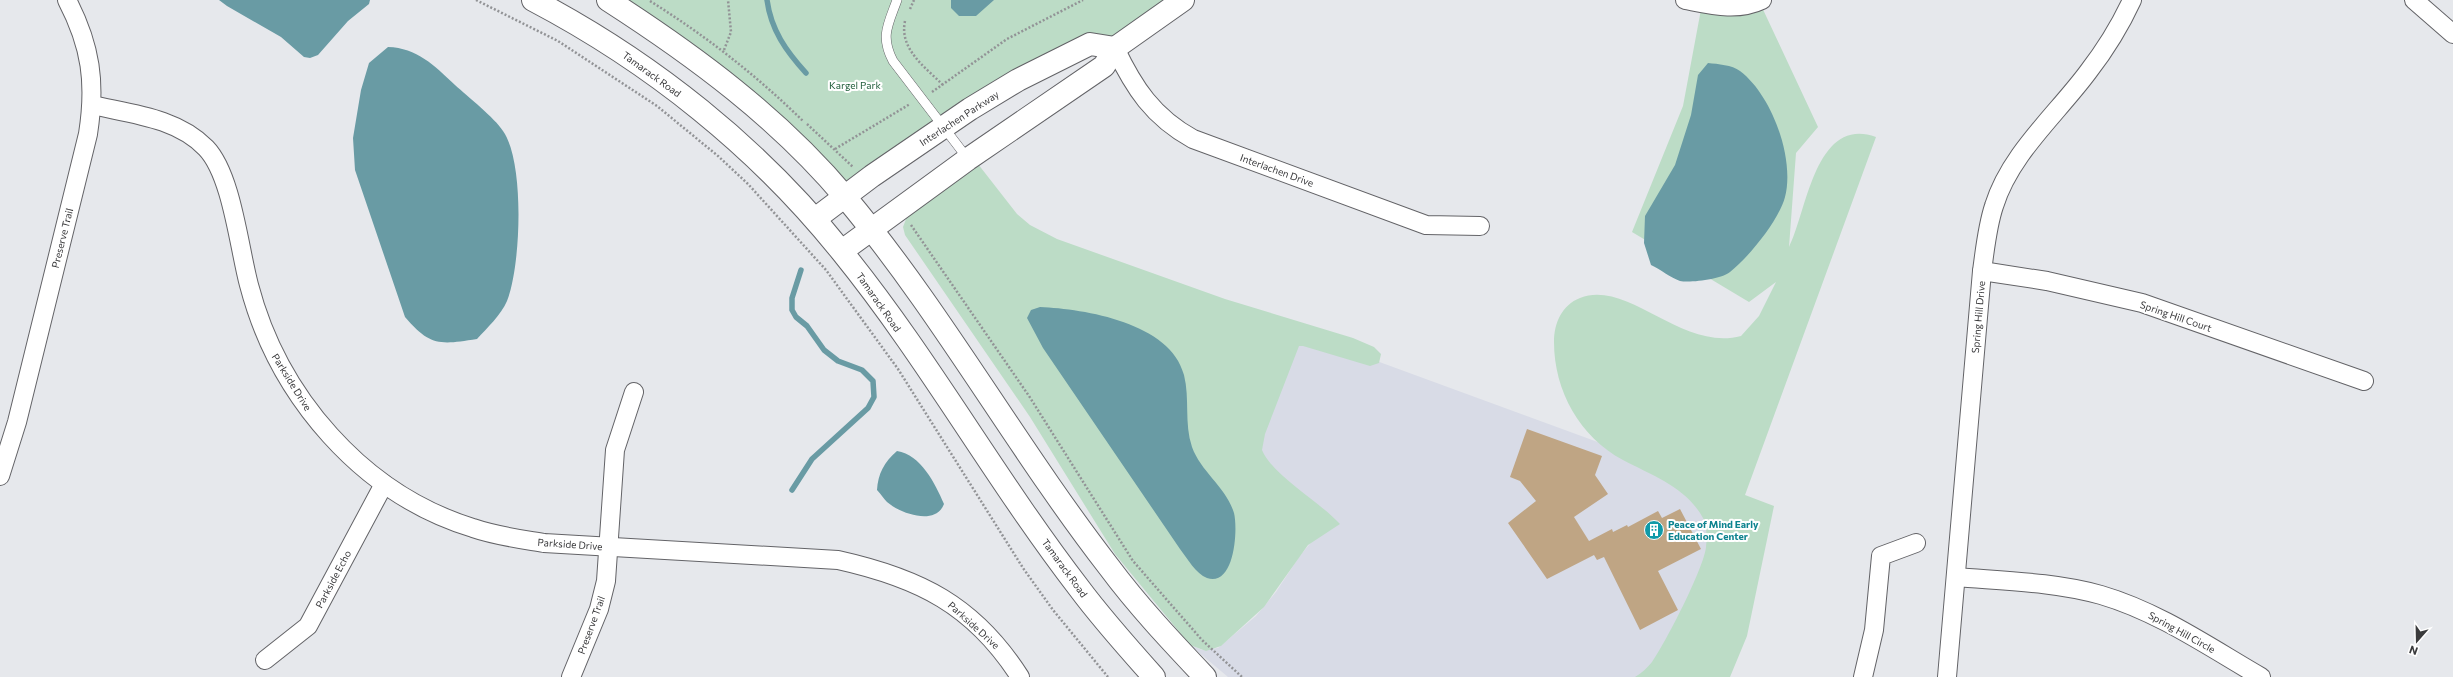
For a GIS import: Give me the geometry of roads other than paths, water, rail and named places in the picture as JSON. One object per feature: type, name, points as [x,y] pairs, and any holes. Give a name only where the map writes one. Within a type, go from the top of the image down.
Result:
[{"type":"street","name":"Preserve Trail","points":[[0,476],[21,406],[88,134],[92,105],[89,54],[79,23],[67,0]]},
{"type":"street","name":"Tamarack Road","points":[[533,0],[605,40],[705,113],[761,164],[815,219],[842,251],[1078,587],[1154,677]]},
{"type":"street","points":[[608,0],[664,36],[731,86],[789,138],[845,197],[915,287],[1107,566],[1154,624],[1205,677]]},
{"type":"street","points":[[842,251],[968,158],[1104,66],[1115,48],[1183,0]]},
{"type":"street","points":[[1685,0],[1732,8],[1754,4],[1762,0]]},
{"type":"street","name":"Spring Hill Drive","points":[[1947,677],[1982,272],[1994,205],[2006,178],[2024,151],[2088,72],[2119,27],[2132,0]]},
{"type":"street","points":[[2414,0],[2453,34]]},
{"type":"street","name":"Interlachen Parkway","points":[[815,219],[945,126],[1018,80],[1090,44],[1115,48]]},
{"type":"street","name":"Interlachen Drive","points":[[1115,48],[1130,80],[1153,110],[1174,128],[1193,139],[1426,226],[1480,226]]},
{"type":"street","name":"Parkside Drive","points":[[92,105],[172,124],[190,133],[208,150],[220,169],[227,191],[258,318],[276,358],[318,423],[346,453],[384,484],[436,514],[472,528],[507,537],[544,543],[838,560],[881,570],[925,588],[951,603],[999,647],[1020,677]]},
{"type":"street","name":"Spring Hill Court","points":[[1982,272],[2047,281],[2142,303],[2364,381]]},
{"type":"street","name":"Parkside Drive","points":[[610,547],[615,450],[634,392]]},
{"type":"street","name":"Parkside Echo","points":[[265,660],[308,626],[384,484]]},
{"type":"street","points":[[1862,677],[1874,630],[1881,556],[1916,543]]},
{"type":"street","name":"Preserve Trail","points":[[571,677],[599,609],[606,581],[610,547]]},
{"type":"street","name":"Spring Hill Circle","points":[[1956,577],[2059,586],[2101,595],[2162,619],[2261,677]]},
{"type":"lane","points":[[897,0],[886,29],[885,38],[887,49],[893,61],[945,126],[968,158]]},
{"type":"water","points":[[219,0],[370,0],[369,4],[348,21],[318,55],[310,58],[304,57],[281,37]]},
{"type":"water","points":[[951,0],[994,0],[976,16],[959,16],[951,8]]},
{"type":"water","points":[[388,47],[398,48],[416,54],[432,64],[494,120],[503,131],[510,146],[515,166],[518,189],[518,240],[512,285],[507,301],[501,311],[477,339],[453,342],[436,341],[421,334],[405,317],[355,170],[353,138],[361,90],[369,63]]},
{"type":"water","points":[[1708,63],[1725,65],[1737,69],[1752,82],[1762,95],[1771,111],[1784,147],[1787,165],[1787,182],[1785,197],[1777,216],[1762,238],[1738,265],[1730,272],[1720,277],[1699,281],[1680,281],[1651,265],[1644,243],[1645,216],[1675,165],[1691,115],[1698,75]]},
{"type":"water","points":[[1040,307],[1080,311],[1124,322],[1145,331],[1162,343],[1176,357],[1184,375],[1186,384],[1188,429],[1192,447],[1201,464],[1220,487],[1234,513],[1235,543],[1229,566],[1224,574],[1216,578],[1207,578],[1203,576],[1192,565],[1180,549],[1043,348],[1027,318],[1031,310]]},
{"type":"water","points":[[897,451],[913,458],[932,479],[944,504],[940,511],[934,515],[918,516],[909,514],[887,502],[877,490],[882,469]]},
{"type":"waterway","points":[[767,0],[772,21],[780,40],[806,73]]},
{"type":"waterway","points":[[792,490],[812,459],[868,408],[874,397],[873,381],[862,370],[838,361],[824,350],[807,326],[796,317],[792,310],[792,298],[801,270]]},
{"type":"place","name":"Peace of Mind Early Education Center","points":[[1654,530]]},
{"type":"park label","name":"Kargel Park","points":[[855,85]]}]
